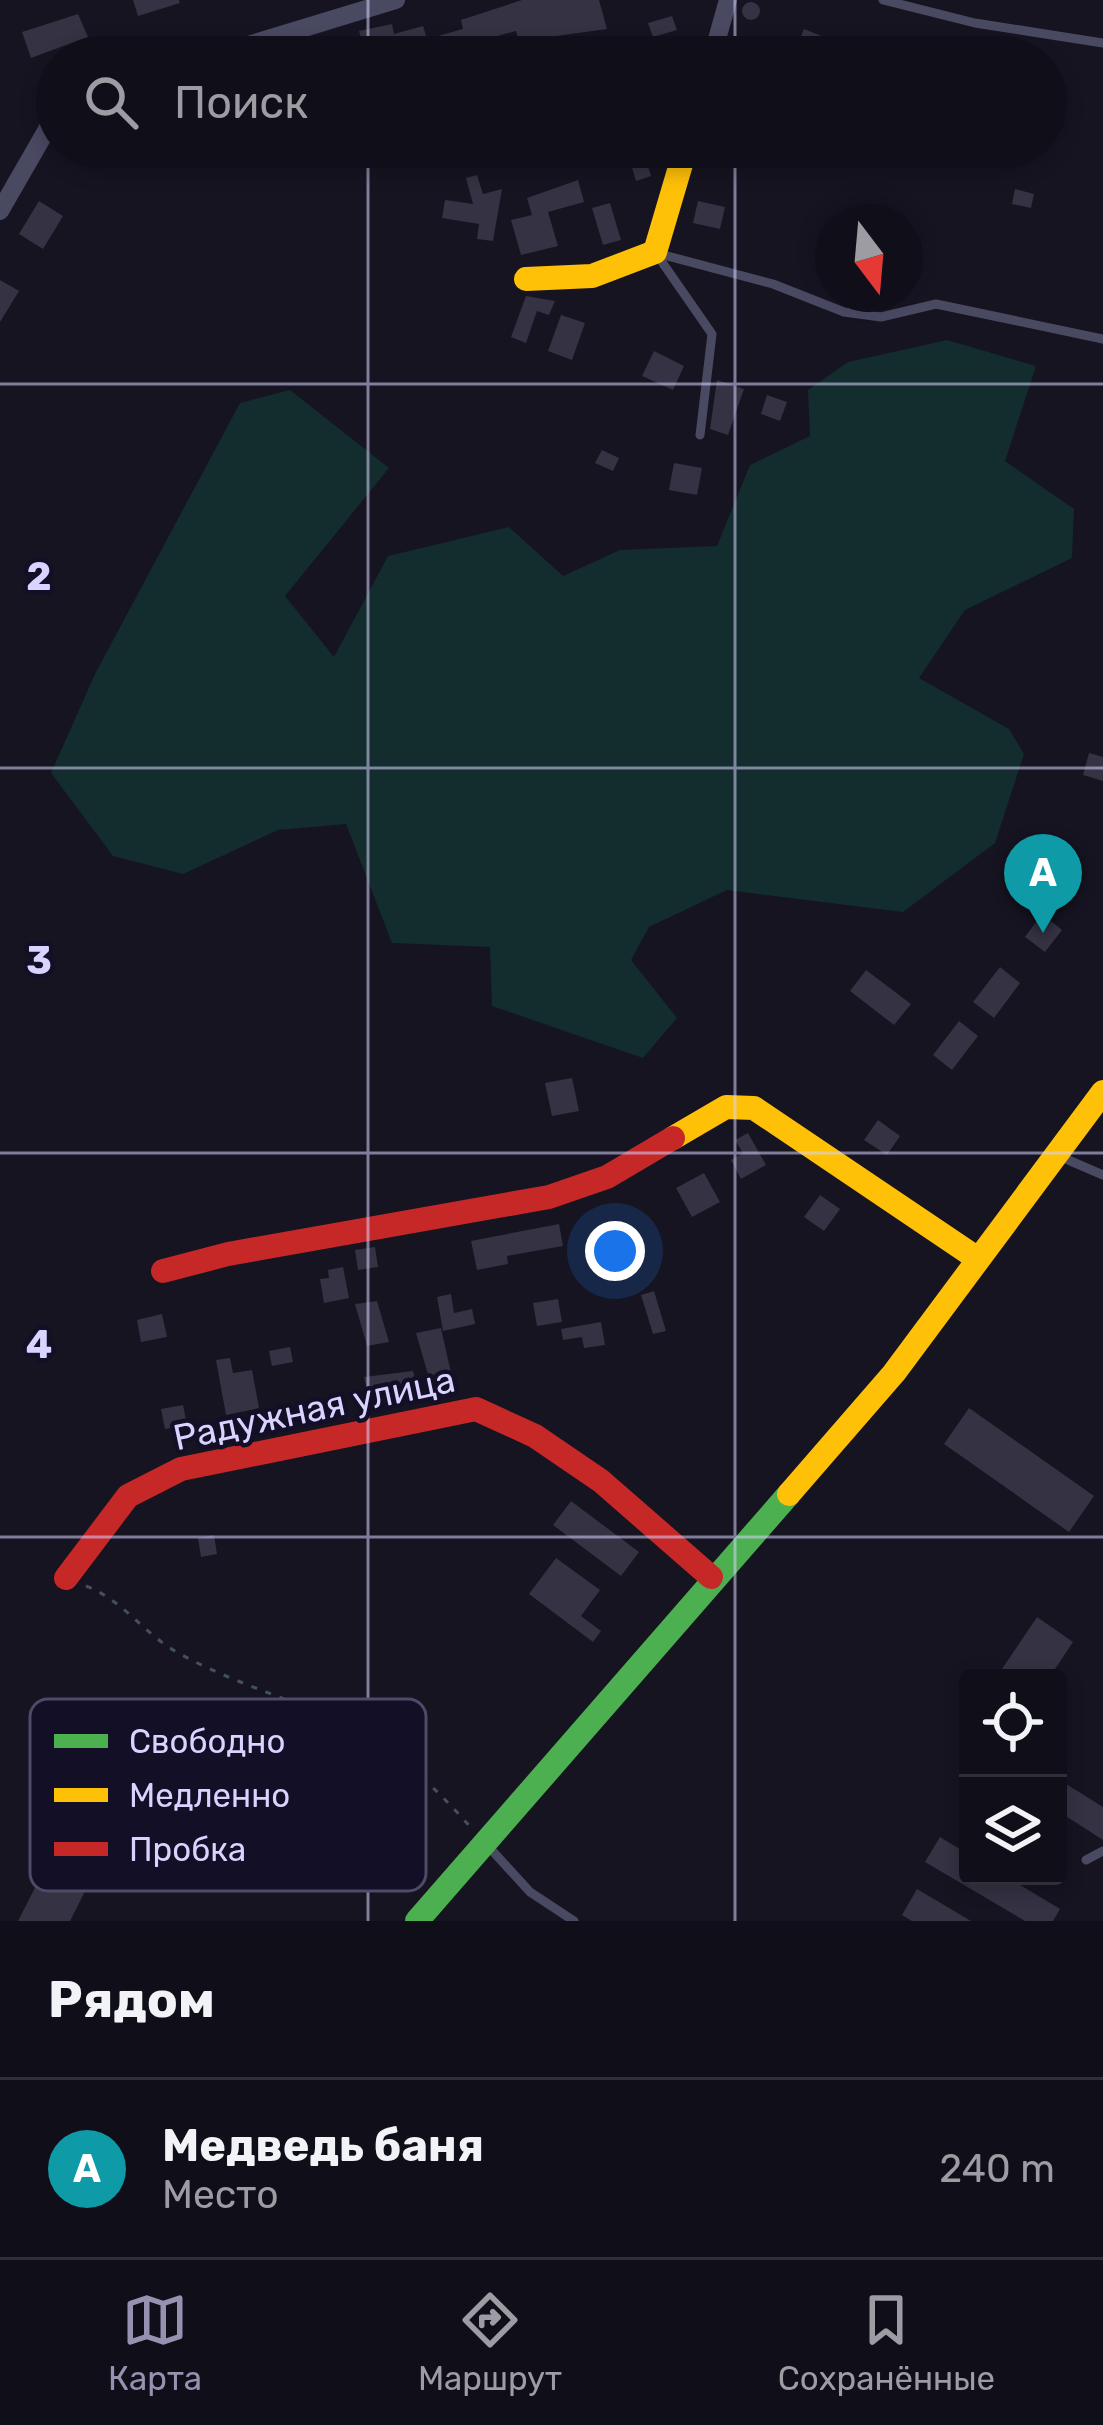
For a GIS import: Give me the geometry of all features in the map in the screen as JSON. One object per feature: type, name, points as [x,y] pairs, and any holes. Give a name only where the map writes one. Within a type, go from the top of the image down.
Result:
[{"type":"street","points":[[278,36],[397,0]]},
{"type":"street","points":[[718,36],[728,0]]},
{"type":"street","points":[[0,211],[36,148]]},
{"type":"street","points":[[526,278],[569,282],[620,271],[655,252],[680,168]]},
{"type":"street","points":[[417,1921],[482,1840],[894,1373],[1103,1092]]},
{"type":"street","points":[[163,1271],[228,1254],[549,1197],[607,1177],[726,1107],[754,1108],[978,1259]]},
{"type":"street","name":"Радужная улица","points":[[66,1578],[128,1496],[182,1469],[476,1409],[509,1418],[563,1456],[711,1577]]},
{"type":"lane","points":[[883,0],[975,23],[1058,36]]},
{"type":"lane","points":[[1067,37],[1103,43]]},
{"type":"lane","points":[[655,252],[773,284],[844,312],[881,316],[936,304],[1103,339]]},
{"type":"lane","points":[[655,252],[712,334],[700,435]]},
{"type":"lane","points":[[1059,1156],[1103,1175]]},
{"type":"lane","points":[[482,1840],[530,1892],[574,1921]]},
{"type":"lane","points":[[1086,1860],[1103,1851]]},
{"type":"path","points":[[66,1578],[113,1597],[151,1637],[185,1657],[279,1699]]},
{"type":"path","points":[[426,1782],[482,1840]]},
{"type":"green space","points":[[947,340],[1036,366],[1005,461],[1074,509],[1072,558],[965,610],[919,678],[1009,729],[1024,754],[995,843],[903,912],[727,890],[649,927],[631,960],[677,1018],[643,1058],[492,1006],[490,947],[392,943],[346,824],[278,830],[183,874],[113,856],[51,773],[95,674],[240,403],[290,390],[389,468],[285,596],[334,657],[388,556],[509,527],[563,576],[620,550],[717,546],[750,465],[810,436],[808,390],[848,362]]},
{"type":"building","points":[[133,0],[179,0],[180,3],[138,16]]},
{"type":"building","points":[[522,0],[599,0],[607,29],[556,36],[518,36],[516,31],[497,36],[438,36],[463,29],[461,20]]},
{"type":"building","points":[[751,2],[760,11],[751,20],[742,11]]},
{"type":"building","points":[[78,14],[88,36],[36,36],[36,56],[31,58],[22,32]]},
{"type":"building","points":[[672,16],[677,30],[653,36],[648,23]]},
{"type":"building","points":[[392,24],[394,34],[423,26],[426,36],[360,36],[359,31]]},
{"type":"building","points":[[632,168],[649,168],[651,176],[636,181]]},
{"type":"building","points":[[477,175],[483,194],[502,189],[493,241],[477,239],[479,224],[442,218],[445,200],[473,204],[466,178]]},
{"type":"building","points":[[578,180],[584,202],[548,212],[558,246],[521,255],[511,220],[532,215],[527,198]]},
{"type":"building","points":[[1015,189],[1034,194],[1031,208],[1012,204]]},
{"type":"building","points":[[39,201],[63,216],[43,249],[19,234]]},
{"type":"building","points":[[698,201],[725,207],[720,229],[693,223]]},
{"type":"building","points":[[610,203],[621,240],[603,245],[592,208]]},
{"type":"building","points":[[0,280],[19,291],[0,322]]},
{"type":"building","points":[[526,296],[555,301],[549,315],[537,311],[526,343],[511,337]]},
{"type":"building","points":[[561,315],[585,323],[572,360],[548,351]]},
{"type":"building","points":[[654,351],[684,366],[673,390],[642,376]]},
{"type":"building","points":[[717,380],[744,389],[728,435],[710,429]]},
{"type":"building","points":[[767,395],[787,402],[780,421],[761,414]]},
{"type":"building","points":[[602,450],[619,458],[613,471],[595,463]]},
{"type":"building","points":[[674,463],[702,468],[697,495],[669,490]]},
{"type":"building","points":[[1089,753],[1103,757],[1103,781],[1083,775]]},
{"type":"building","points":[[1042,914],[1062,930],[1045,952],[1025,937]]},
{"type":"building","points":[[1000,967],[1020,983],[994,1018],[973,1002]]},
{"type":"building","points":[[866,970],[911,1004],[894,1025],[850,991]]},
{"type":"building","points":[[959,1021],[978,1036],[952,1070],[933,1055]]},
{"type":"building","points":[[572,1078],[579,1111],[552,1116],[545,1083]]},
{"type":"building","points":[[878,1120],[900,1136],[887,1155],[864,1140]]},
{"type":"building","points":[[748,1133],[766,1165],[741,1179],[731,1160],[743,1153],[735,1140]]},
{"type":"building","points":[[704,1173],[720,1202],[692,1217],[676,1188]]},
{"type":"building","points":[[820,1195],[840,1209],[824,1231],[804,1217]]},
{"type":"building","points":[[559,1224],[563,1246],[507,1256],[508,1264],[477,1270],[471,1241]]},
{"type":"building","points":[[375,1247],[378,1267],[358,1270],[355,1250]]},
{"type":"building","points":[[343,1267],[349,1298],[324,1303],[320,1279],[329,1278],[328,1270]]},
{"type":"building","points":[[654,1291],[666,1331],[653,1334],[641,1295]]},
{"type":"building","points":[[451,1294],[454,1313],[472,1309],[475,1324],[443,1331],[437,1297]]},
{"type":"building","points":[[558,1299],[562,1322],[537,1326],[533,1303]]},
{"type":"building","points":[[377,1301],[389,1342],[367,1346],[355,1304]]},
{"type":"building","points":[[162,1314],[167,1337],[141,1342],[137,1320]]},
{"type":"building","points":[[601,1322],[605,1345],[584,1348],[582,1337],[563,1340],[561,1329]]},
{"type":"building","points":[[441,1328],[451,1373],[429,1378],[416,1333]]},
{"type":"building","points":[[290,1347],[293,1362],[272,1366],[269,1351]]},
{"type":"building","points":[[230,1358],[233,1373],[252,1370],[259,1408],[226,1415],[216,1360]]},
{"type":"building","points":[[413,1371],[418,1390],[402,1394],[400,1387],[368,1394],[364,1377]]},
{"type":"building","points":[[183,1405],[187,1425],[165,1429],[161,1409]]},
{"type":"building","points":[[969,1408],[1094,1496],[1069,1532],[944,1444]]},
{"type":"building","points":[[571,1501],[639,1552],[621,1576],[553,1525]]},
{"type":"building","points":[[214,1535],[217,1554],[201,1557],[198,1538]]},
{"type":"building","points":[[556,1558],[600,1590],[581,1616],[601,1631],[593,1642],[529,1594]]},
{"type":"building","points":[[1037,1617],[1073,1642],[1055,1669],[1002,1669]]},
{"type":"building","points":[[1067,1785],[1103,1807],[1103,1840],[1067,1817]]},
{"type":"building","points":[[940,1837],[959,1849],[959,1882],[925,1862]]},
{"type":"building","points":[[964,1885],[1020,1885],[1060,1909],[1053,1921],[1025,1921]]},
{"type":"building","points":[[917,1889],[971,1921],[912,1921],[902,1915]]},
{"type":"building","points":[[33,1891],[85,1891],[70,1921],[18,1921]]},
{"type":"traffic: fast","points":[[417,1921],[789,1494]]},
{"type":"traffic: slow","points":[[526,279],[592,276],[655,252],[680,168]]},
{"type":"traffic: slow","points":[[789,1494],[894,1373],[1103,1092]]},
{"type":"traffic: slow","points":[[673,1138],[726,1107],[754,1108],[978,1259]]},
{"type":"traffic: jam","points":[[163,1271],[228,1254],[549,1197],[607,1177],[673,1138]]},
{"type":"traffic: jam","points":[[66,1578],[128,1496],[181,1469],[476,1409],[535,1436],[601,1481],[711,1577]]},
{"type":"place","name":"Медведь баня","points":[[1043,933]]}]
